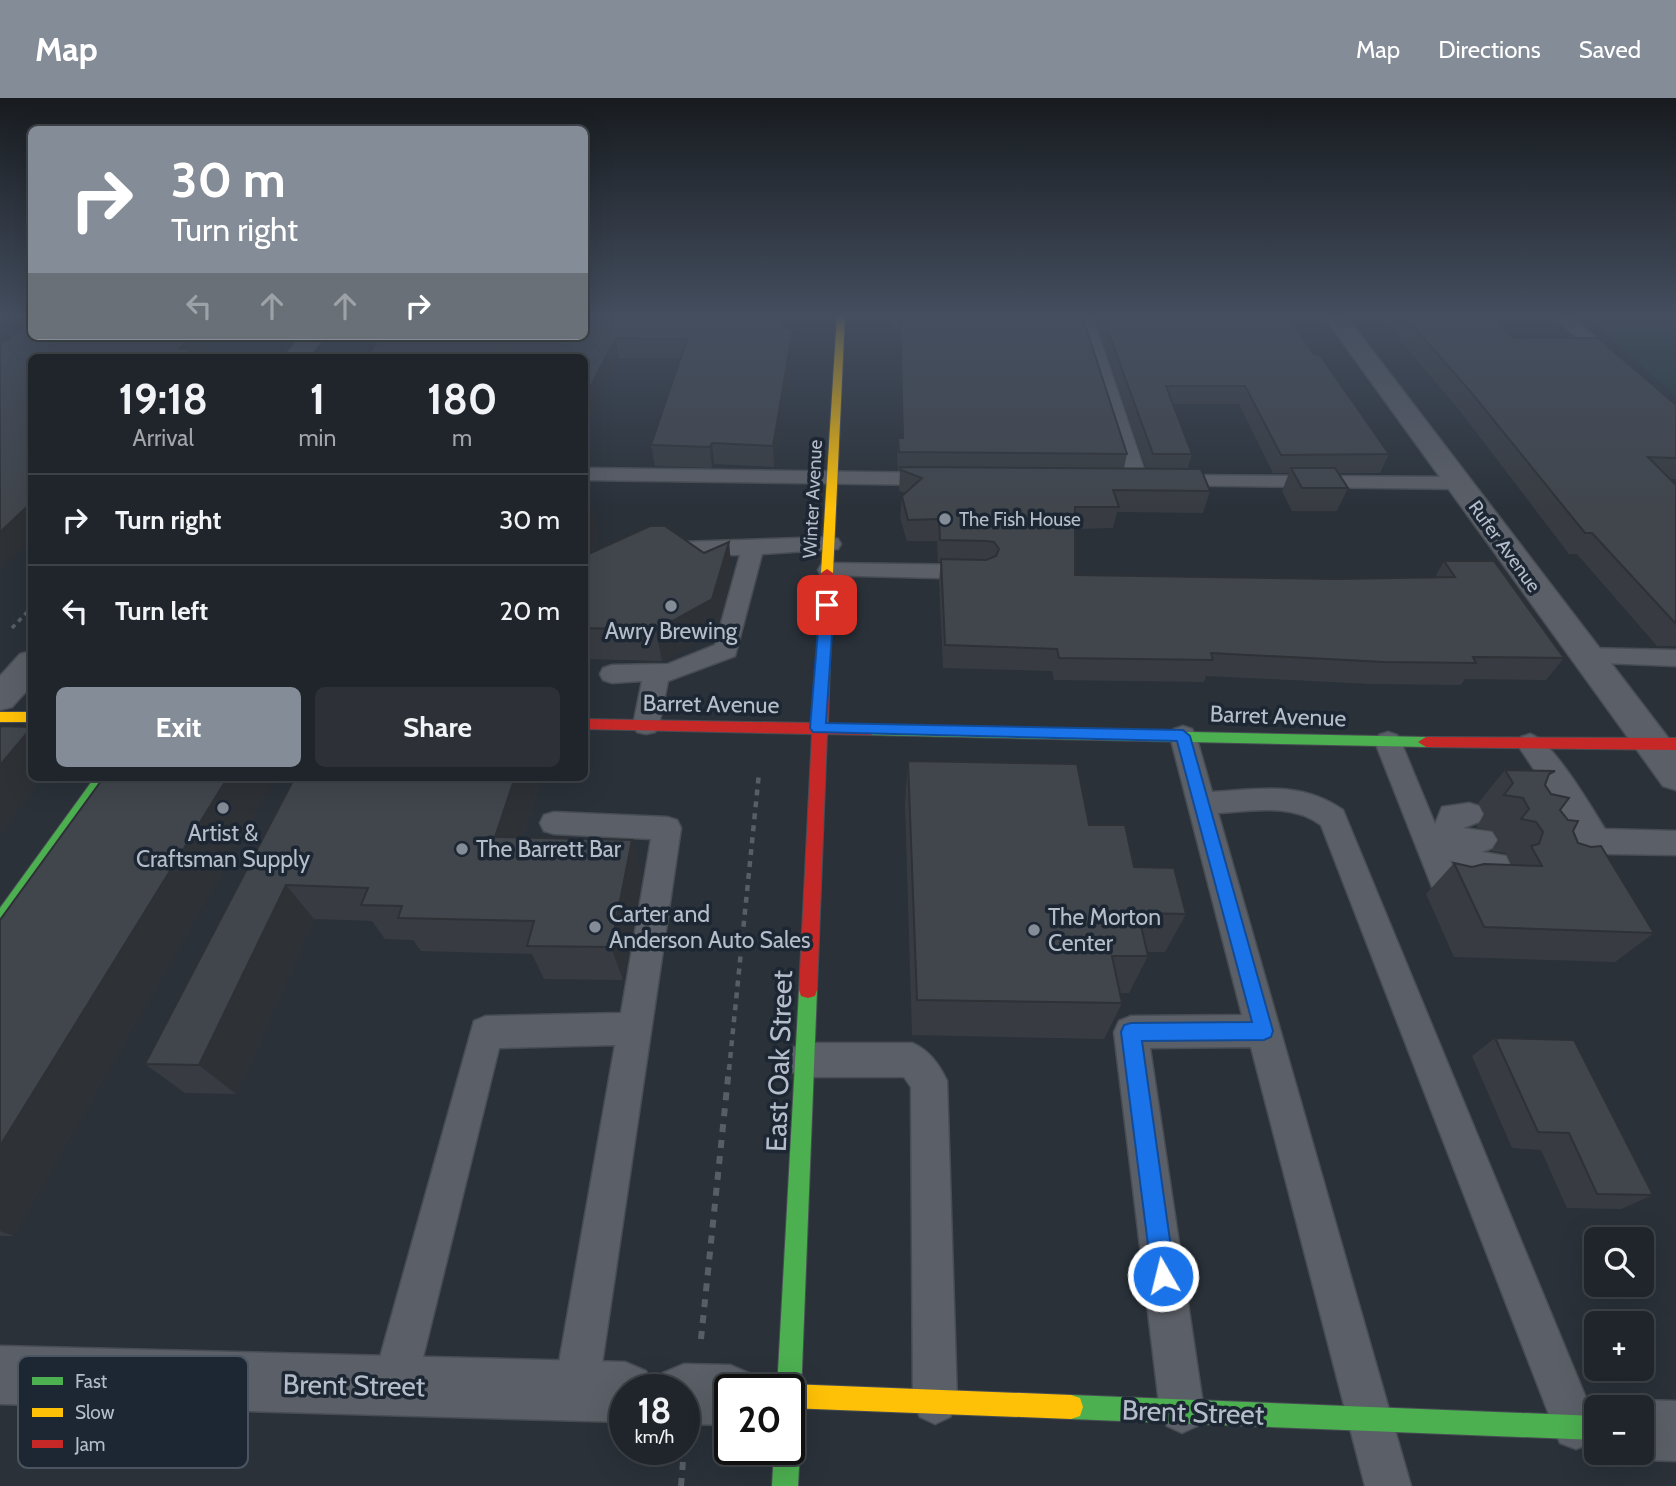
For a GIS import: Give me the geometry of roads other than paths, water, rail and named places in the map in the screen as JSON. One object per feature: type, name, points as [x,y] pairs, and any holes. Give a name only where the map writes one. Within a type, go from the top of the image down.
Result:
[{"type":"street","name":"Winter Avenue","points":[[818,728],[831,544],[838,380]]},
{"type":"street","name":"Rufer Avenue","points":[[1383,380],[1586,656],[1663,743],[1676,776]]},
{"type":"street","points":[[0,698],[28,666]]},
{"type":"street","points":[[0,716],[28,717]]},
{"type":"street","name":"Barret Avenue","points":[[588,724],[1388,742],[1663,743]]},
{"type":"street","name":"East Oak Street","points":[[790,1374],[801,1199],[818,728]]},
{"type":"street","points":[[0,922],[101,781]]},
{"type":"street","name":"Brent Street","points":[[0,1376],[18,1376]]},
{"type":"street","name":"Brent Street","points":[[248,1382],[600,1391]]},
{"type":"street","name":"Brent Street","points":[[805,1397],[1584,1428]]},
{"type":"street","points":[[1654,1431],[1676,1432]]},
{"type":"street","points":[[785,1486],[786,1465]]},
{"type":"lane","points":[[1105,380],[1138,481]]},
{"type":"lane","points":[[588,474],[958,479]]},
{"type":"lane","points":[[1110,480],[1459,483]]},
{"type":"lane","points":[[657,548],[753,548],[831,544]]},
{"type":"lane","points":[[612,674],[671,673],[726,650],[753,548]]},
{"type":"lane","points":[[829,570],[982,572]]},
{"type":"lane","points":[[1586,656],[1676,658]]},
{"type":"lane","points":[[646,725],[657,672]]},
{"type":"lane","points":[[1183,736],[1388,1486]]},
{"type":"lane","points":[[1388,742],[1435,839],[1445,883]]},
{"type":"lane","points":[[1530,744],[1562,784],[1590,840],[1581,863],[1546,840],[1559,820],[1590,840],[1676,843]]},
{"type":"lane","points":[[1201,803],[1282,799],[1315,805],[1333,818],[1584,1423]]},
{"type":"lane","points":[[1452,815],[1482,840],[1476,864],[1435,839],[1452,815]]},
{"type":"lane","points":[[554,823],[667,828],[635,1029],[600,1391]]},
{"type":"lane","points":[[394,1386],[486,1032],[635,1029]]},
{"type":"lane","points":[[1182,1411],[1131,1032],[1264,1031]]},
{"type":"lane","points":[[804,1060],[912,1060],[929,1081],[935,1402]]},
{"type":"place","name":"The Fish House","points":[[945,519]]},
{"type":"place","name":"Awry Brewing","points":[[671,606]]},
{"type":"place","name":"Artist & Craftsman Supply","points":[[223,808]]},
{"type":"place","name":"The Barrett Bar","points":[[462,849]]},
{"type":"place","name":"Carter and Anderson Auto Sales","points":[[595,927]]},
{"type":"place","name":"The Morton Center","points":[[1034,930]]}]
